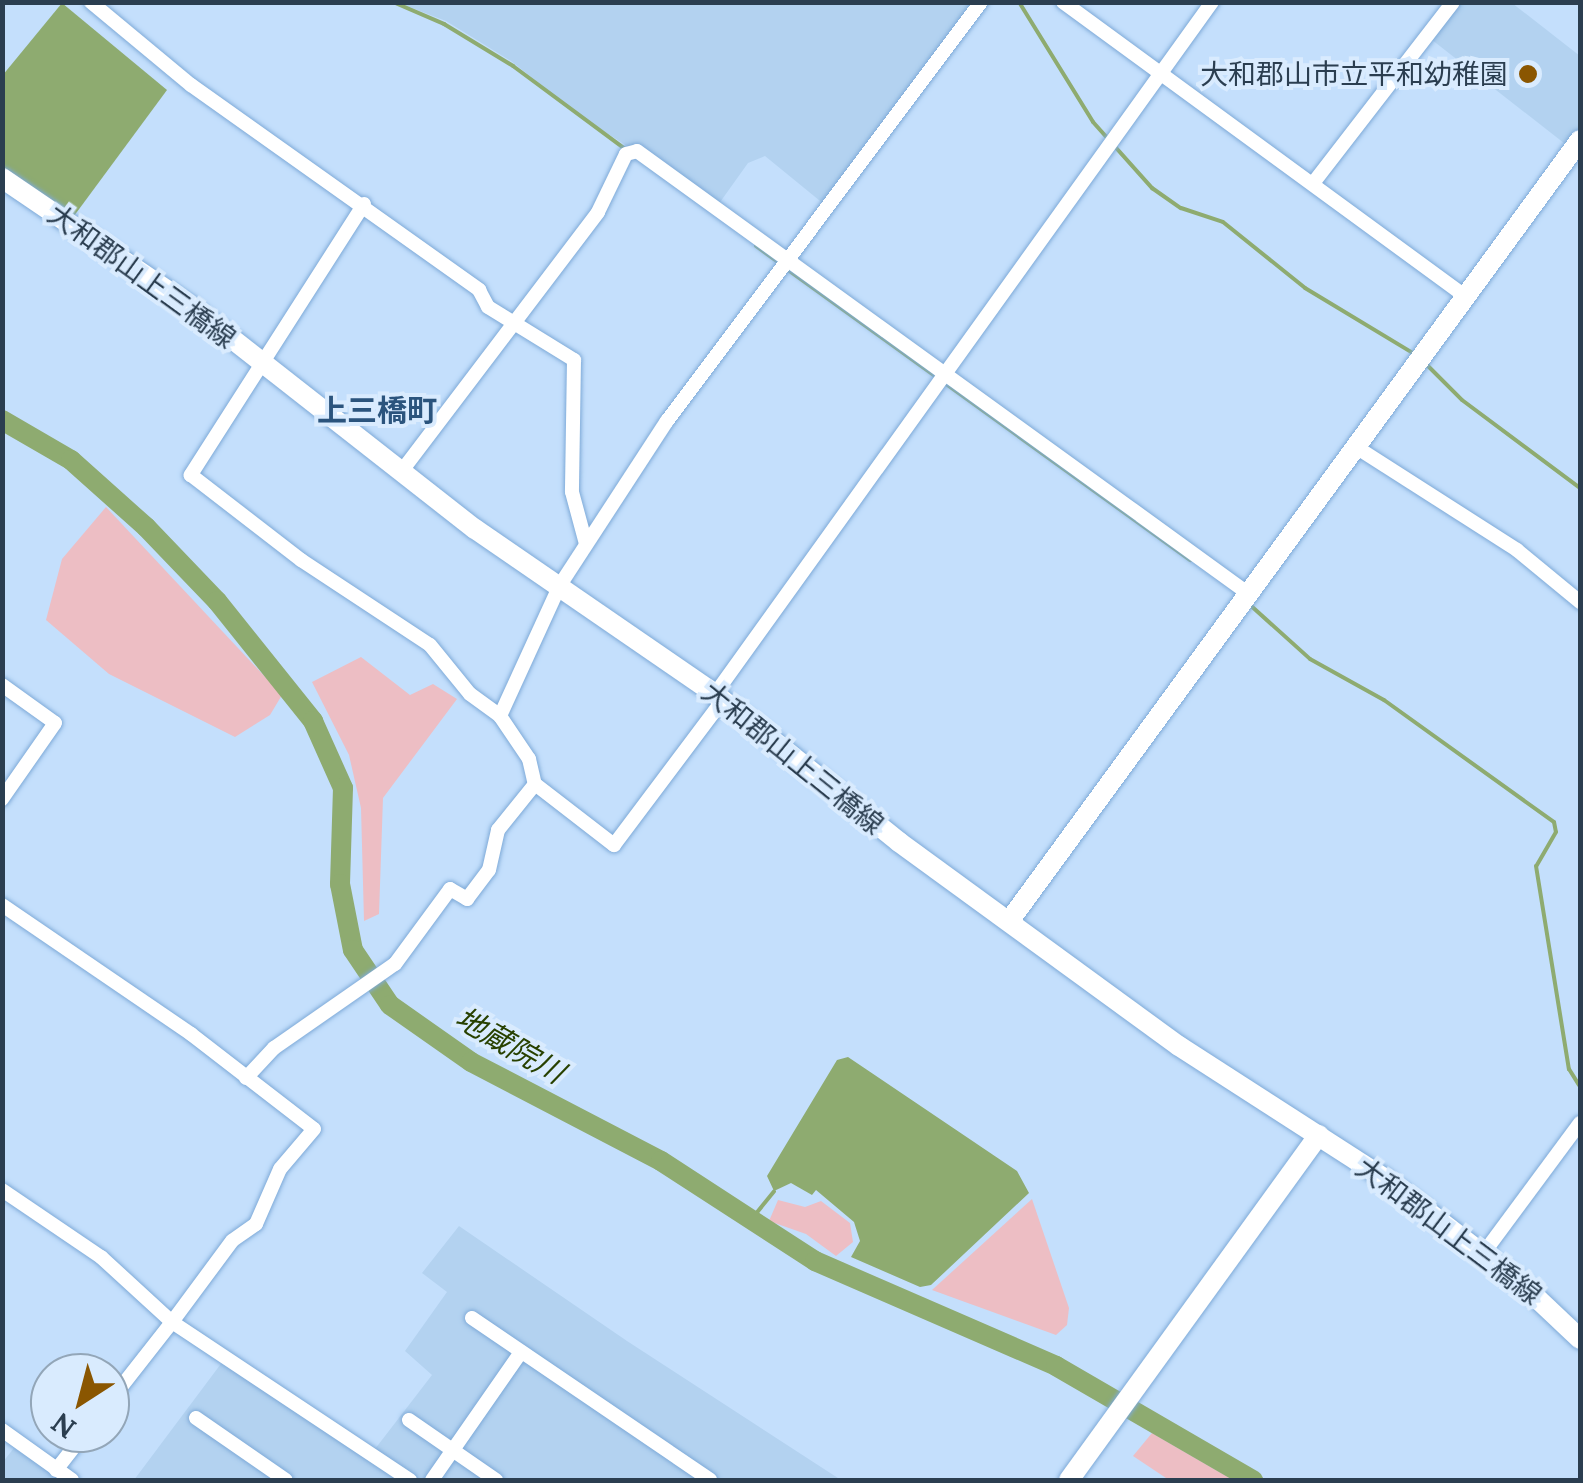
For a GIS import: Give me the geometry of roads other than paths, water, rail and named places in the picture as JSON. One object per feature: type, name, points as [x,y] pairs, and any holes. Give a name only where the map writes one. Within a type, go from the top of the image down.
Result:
[{"type":"main road","points":[[1010,920],[1466,297],[1577,153]]},
{"type":"main road","name":"大和郡山上三橋線","points":[[2,178],[262,363],[401,472],[719,697],[818,780],[1179,1046],[1320,1136],[1483,1254],[1580,1340]]},
{"type":"main road","points":[[1069,1480],[1320,1136]]},
{"type":"street","points":[[91,2],[191,85],[364,204],[512,323],[574,360],[572,492],[586,544]]},
{"type":"street","points":[[500,716],[560,584],[667,421],[981,2]]},
{"type":"street","points":[[1063,2],[1158,74],[1314,182],[1466,297]]},
{"type":"street","points":[[364,204],[191,476],[301,560],[430,645],[470,694],[500,716],[529,759],[536,784],[614,844],[938,379],[1212,2]]},
{"type":"street","points":[[1314,182],[1453,2]]},
{"type":"street","points":[[401,472],[598,212],[632,153],[787,261],[938,379],[1245,600]]},
{"type":"street","points":[[1356,447],[1517,550],[1580,602]]},
{"type":"street","points":[[2,684],[55,723],[2,799]]},
{"type":"street","points":[[246,1078],[274,1048],[380,977],[450,889],[467,899],[488,870],[498,830],[536,784]]},
{"type":"street","points":[[2,905],[314,1128],[280,1169],[256,1224],[232,1241],[130,1376]]},
{"type":"street","points":[[1483,1254],[1580,1123]]},
{"type":"street","points":[[2,1190],[101,1257],[172,1322],[410,1480]]},
{"type":"street","points":[[472,1318],[710,1480]]},
{"type":"street","points":[[432,1480],[521,1352]]},
{"type":"street","points":[[196,1418],[286,1480]]},
{"type":"street","points":[[409,1420],[496,1480]]},
{"type":"street","points":[[2,1430],[72,1480]]},
{"type":"street","points":[[56,1470],[69,1453]]},
{"type":"waterway","points":[[393,2],[444,24],[513,66],[624,148]]},
{"type":"waterway","points":[[1019,2],[1093,122],[1152,188],[1181,208],[1223,222],[1305,288],[1416,355]]},
{"type":"waterway","points":[[756,246],[781,264]]},
{"type":"waterway","points":[[788,270],[1190,560]]},
{"type":"waterway","points":[[1427,365],[1462,400],[1580,488]]},
{"type":"waterway","name":"地蔵院川","points":[[2,420],[71,460],[146,527],[217,601],[313,721],[343,788],[340,884],[353,950],[390,1005],[471,1062],[661,1161],[815,1261],[1056,1366],[1253,1480]]},
{"type":"waterway","points":[[1249,604],[1310,659],[1384,700],[1554,822],[1556,832],[1536,866],[1569,1069],[1579,1085]]},
{"type":"waterway","points":[[750,1221],[774,1191]]},
{"type":"place","name":"大和郡山市立平和幼稚園","points":[[1528,74]]},
{"type":"district","name":"上三橋町","points":[[377,410]]}]
